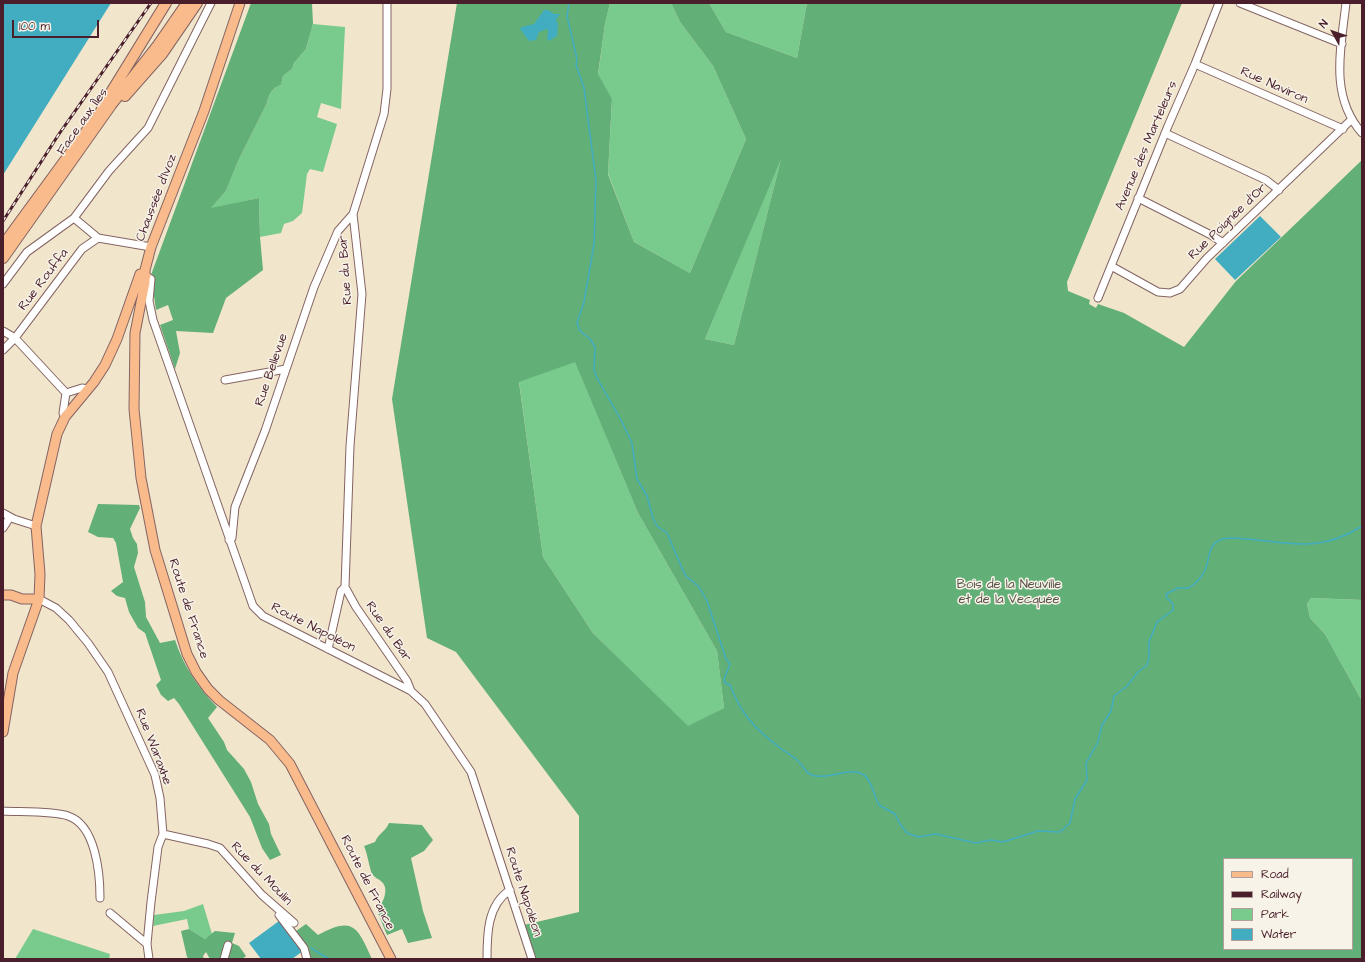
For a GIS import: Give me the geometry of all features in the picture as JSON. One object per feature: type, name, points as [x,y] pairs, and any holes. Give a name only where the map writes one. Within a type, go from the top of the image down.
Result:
[{"type":"highway","points":[[101,115],[166,3]]},
{"type":"highway","name":"Face aux Îles","points":[[3,258],[180,3]]},
{"type":"highway","name":"Face aux Îles","points":[[3,245],[101,115],[111,105],[158,45],[187,3]]},
{"type":"highway","points":[[101,115],[155,63],[197,3]]},
{"type":"main road","name":"Chaussée d'Ivoz","points":[[146,276],[151,247],[204,111],[240,3]]},
{"type":"main road","points":[[3,732],[13,673],[38,599],[40,574],[36,526],[57,434],[65,417],[102,371],[112,352],[140,274],[146,276]]},
{"type":"main road","name":"Route de France","points":[[146,276],[134,345],[137,446],[145,503],[155,550],[187,654],[196,672],[208,689],[219,700],[260,730],[277,747],[290,764],[391,959]]},
{"type":"main road","points":[[7,595],[19,592],[27,593],[38,599]]},
{"type":"street","points":[[3,284],[27,252],[74,218],[109,171],[148,128],[211,3]]},
{"type":"street","name":"Rue du Bar","points":[[387,3],[387,89],[384,114],[353,214],[358,249],[362,302],[350,446],[345,588],[356,607],[407,681],[411,690]]},
{"type":"street","name":"Avenue des Marteleurs","points":[[1098,298],[1219,3]]},
{"type":"street","points":[[1240,3],[1342,44]]},
{"type":"street","points":[[1346,3],[1339,68],[1340,85],[1351,120],[1362,133]]},
{"type":"street","name":"Rue Naviron","points":[[1195,64],[1343,129]]},
{"type":"street","name":"Rue Poignée d'Or","points":[[1111,266],[1158,292],[1170,293],[1183,286],[1201,264],[1351,120]]},
{"type":"street","points":[[1165,133],[1266,180],[1279,190]]},
{"type":"street","points":[[1138,198],[1211,234],[1223,243]]},
{"type":"street","name":"Rue Bellevue","points":[[229,540],[232,538],[235,508],[286,369],[308,303],[329,249],[338,231],[353,214]]},
{"type":"street","points":[[74,218],[98,238],[151,247]]},
{"type":"street","name":"Rue Rouffa","points":[[3,350],[15,338],[82,250],[98,238]]},
{"type":"street","name":"Route Napoléon","points":[[146,276],[151,278],[149,301],[153,320],[229,540],[255,610],[328,649],[411,690],[425,704],[468,765],[532,959]]},
{"type":"street","points":[[3,331],[15,338],[66,393]]},
{"type":"street","points":[[225,380],[286,369]]},
{"type":"street","points":[[66,393],[82,388],[88,389]]},
{"type":"street","points":[[65,417],[62,413],[66,393]]},
{"type":"street","points":[[3,513],[36,526]]},
{"type":"street","points":[[3,528],[10,517]]},
{"type":"street","name":"Rue du Bar","points":[[328,649],[341,591],[345,588]]},
{"type":"street","name":"Rue Waraxhe","points":[[38,599],[56,608],[66,617],[88,643],[110,675],[154,775],[160,798],[163,834],[158,852],[147,944],[149,959]]},
{"type":"street","points":[[3,811],[69,816],[82,827],[92,842],[100,879],[100,898]]},
{"type":"street","name":"Rue du Moulin","points":[[163,834],[220,848],[273,906],[294,923]]},
{"type":"street","points":[[487,959],[486,941],[490,921],[498,901],[510,890]]},
{"type":"street","points":[[273,906],[304,948],[307,959]]},
{"type":"street","points":[[110,913],[147,944]]},
{"type":"street","points":[[224,959],[228,945]]},
{"type":"green space","points":[[251,3],[312,3],[313,24],[306,49],[294,63],[292,69],[283,76],[281,85],[275,88],[270,94],[239,159],[226,191],[211,208],[259,198],[263,270],[226,298],[213,333],[176,331],[180,353],[175,369],[160,325],[173,320],[168,305],[156,310],[151,275]]},
{"type":"green space","name":"Bois de la Neuville et de la Vecquée","points":[[457,3],[610,3],[605,24],[598,74],[612,99],[608,174],[634,242],[690,273],[746,139],[713,66],[680,22],[671,3],[709,3],[726,32],[797,58],[807,3],[1182,3],[1067,282],[1068,291],[1090,300],[1089,304],[1096,308],[1098,304],[1124,313],[1184,347],[1236,281],[1362,160],[1362,600],[1311,598],[1307,604],[1310,618],[1325,634],[1362,701],[1362,959],[536,959],[524,925],[579,912],[579,816],[456,652],[427,638],[392,399]],"holes":[[[781,159],[734,345],[705,339]],[[575,362],[638,513],[717,651],[724,708],[688,726],[593,633],[543,557],[519,382]]]},
{"type":"green space","points":[[610,3],[671,3],[680,22],[713,66],[746,139],[690,273],[634,242],[608,173],[612,100],[598,75],[605,24]]},
{"type":"green space","points":[[709,3],[807,3],[797,58],[726,32]]},
{"type":"green space","points":[[313,24],[345,27],[341,109],[321,103],[317,117],[337,124],[323,172],[310,169],[307,174],[302,213],[293,221],[284,224],[281,233],[260,237],[259,198],[210,209],[226,191],[239,159],[270,94],[275,88],[281,85],[283,76],[292,69],[294,63],[306,49]]},
{"type":"green space","points":[[782,155],[734,345],[705,339]]},
{"type":"green space","points":[[575,361],[638,513],[717,651],[724,708],[688,727],[593,633],[543,557],[519,381]]},
{"type":"green space","points":[[98,504],[139,505],[140,508],[130,529],[137,544],[138,553],[134,567],[145,602],[146,617],[160,643],[175,640],[192,676],[217,707],[208,718],[224,742],[227,750],[244,769],[251,782],[258,804],[269,824],[271,834],[281,855],[270,860],[262,848],[250,817],[179,704],[174,698],[168,701],[161,695],[156,685],[161,680],[145,633],[138,628],[129,612],[125,598],[117,596],[111,591],[123,582],[116,543],[113,538],[98,537],[88,532]]},
{"type":"green space","points":[[1311,598],[1362,600],[1362,701],[1325,634],[1310,618],[1307,604]]},
{"type":"green space","points":[[389,823],[422,825],[433,840],[424,851],[411,858],[423,911],[432,938],[408,943],[402,929],[387,935],[377,911],[383,901],[385,889],[382,882],[372,874],[364,846],[375,842]]},
{"type":"green space","points":[[203,904],[212,934],[205,939],[189,929],[187,919],[153,926],[154,915],[184,911]]},
{"type":"green space","points":[[306,924],[318,935],[339,926],[347,926],[352,928],[358,932],[372,959],[311,959],[308,947],[296,931]]},
{"type":"green space","points":[[33,929],[110,954],[109,959],[15,959]]},
{"type":"green space","points":[[189,929],[205,939],[215,931],[235,933],[232,943],[239,946],[246,956],[242,959],[210,959],[206,952],[203,956],[204,959],[189,959],[187,957],[181,931]]},
{"type":"water","points":[[3,3],[111,3],[3,175]]},
{"type":"water","points":[[544,10],[548,10],[554,14],[560,14],[556,20],[558,24],[557,36],[549,41],[547,39],[547,29],[539,32],[536,40],[529,41],[520,29],[522,27],[534,24]]},
{"type":"water","points":[[1260,216],[1281,237],[1235,280],[1215,259]]},
{"type":"water","points":[[279,921],[303,951],[292,959],[261,959],[249,943]]},
{"type":"waterway","points":[[569,3],[567,16],[577,59],[576,65],[584,88],[596,181],[594,244],[584,302],[577,323],[580,331],[590,339],[595,347],[594,370],[632,443],[637,479],[647,496],[653,518],[657,526],[667,533],[685,575],[699,587],[707,601],[726,659],[730,664],[724,679],[725,683],[730,685],[739,704],[755,727],[781,749],[796,759],[810,774],[816,776],[828,776],[853,772],[864,775],[867,777],[879,805],[895,814],[907,833],[918,837],[936,834],[976,843],[991,840],[1003,842],[1038,831],[1060,832],[1070,823],[1075,799],[1087,780],[1086,763],[1098,742],[1102,725],[1111,711],[1114,696],[1127,686],[1138,672],[1147,665],[1149,658],[1149,642],[1157,622],[1173,610],[1173,604],[1167,598],[1166,594],[1178,588],[1189,588],[1198,581],[1204,572],[1212,546],[1222,539],[1230,538],[1282,543],[1313,544],[1345,535],[1362,526]]},
{"type":"waterway","points":[[311,948],[329,959]]},
{"type":"railway","points":[[3,221],[59,134],[151,3]]}]
